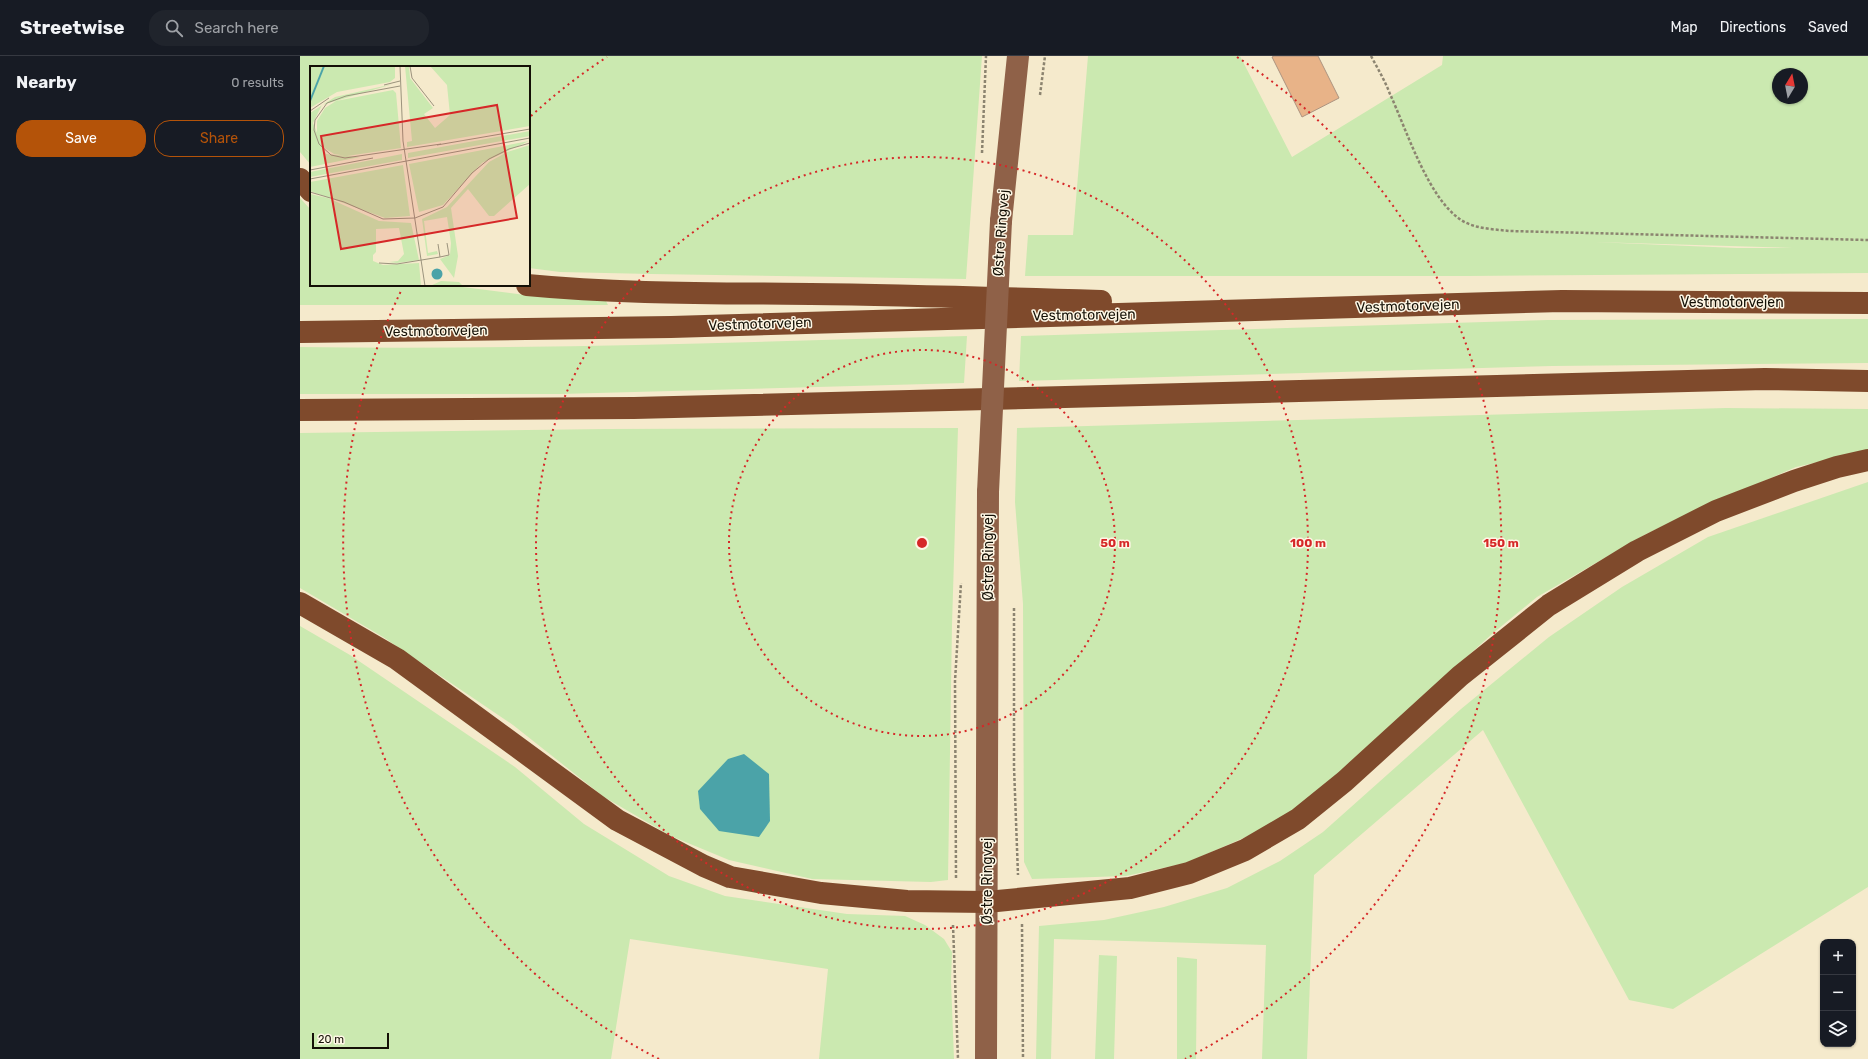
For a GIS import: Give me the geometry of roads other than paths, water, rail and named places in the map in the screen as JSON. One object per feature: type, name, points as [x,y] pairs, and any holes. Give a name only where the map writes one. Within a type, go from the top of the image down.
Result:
[{"type":"highway","points":[[300,179],[310,190]]},
{"type":"highway","points":[[530,285],[571,289],[931,295],[1322,309]]},
{"type":"highway","name":"Vestmotorvejen","points":[[300,332],[671,327],[1562,301],[1868,303]]},
{"type":"highway","points":[[300,410],[634,408],[1765,379],[1868,381]]},
{"type":"highway","points":[[300,603],[396,659],[617,820],[704,866],[730,877],[821,893],[907,901],[987,902],[1130,888],[1189,873],[1245,850],[1298,819],[1345,781],[1460,676],[1549,605],[1637,551],[1716,511],[1794,481],[1837,467],[1868,460]]},
{"type":"main road","name":"Østre Ringvej","points":[[986,1059],[988,492],[1001,221],[1018,56]]},
{"type":"water","points":[[744,754],[769,774],[770,821],[759,837],[719,831],[700,809],[698,791],[728,759]]}]
